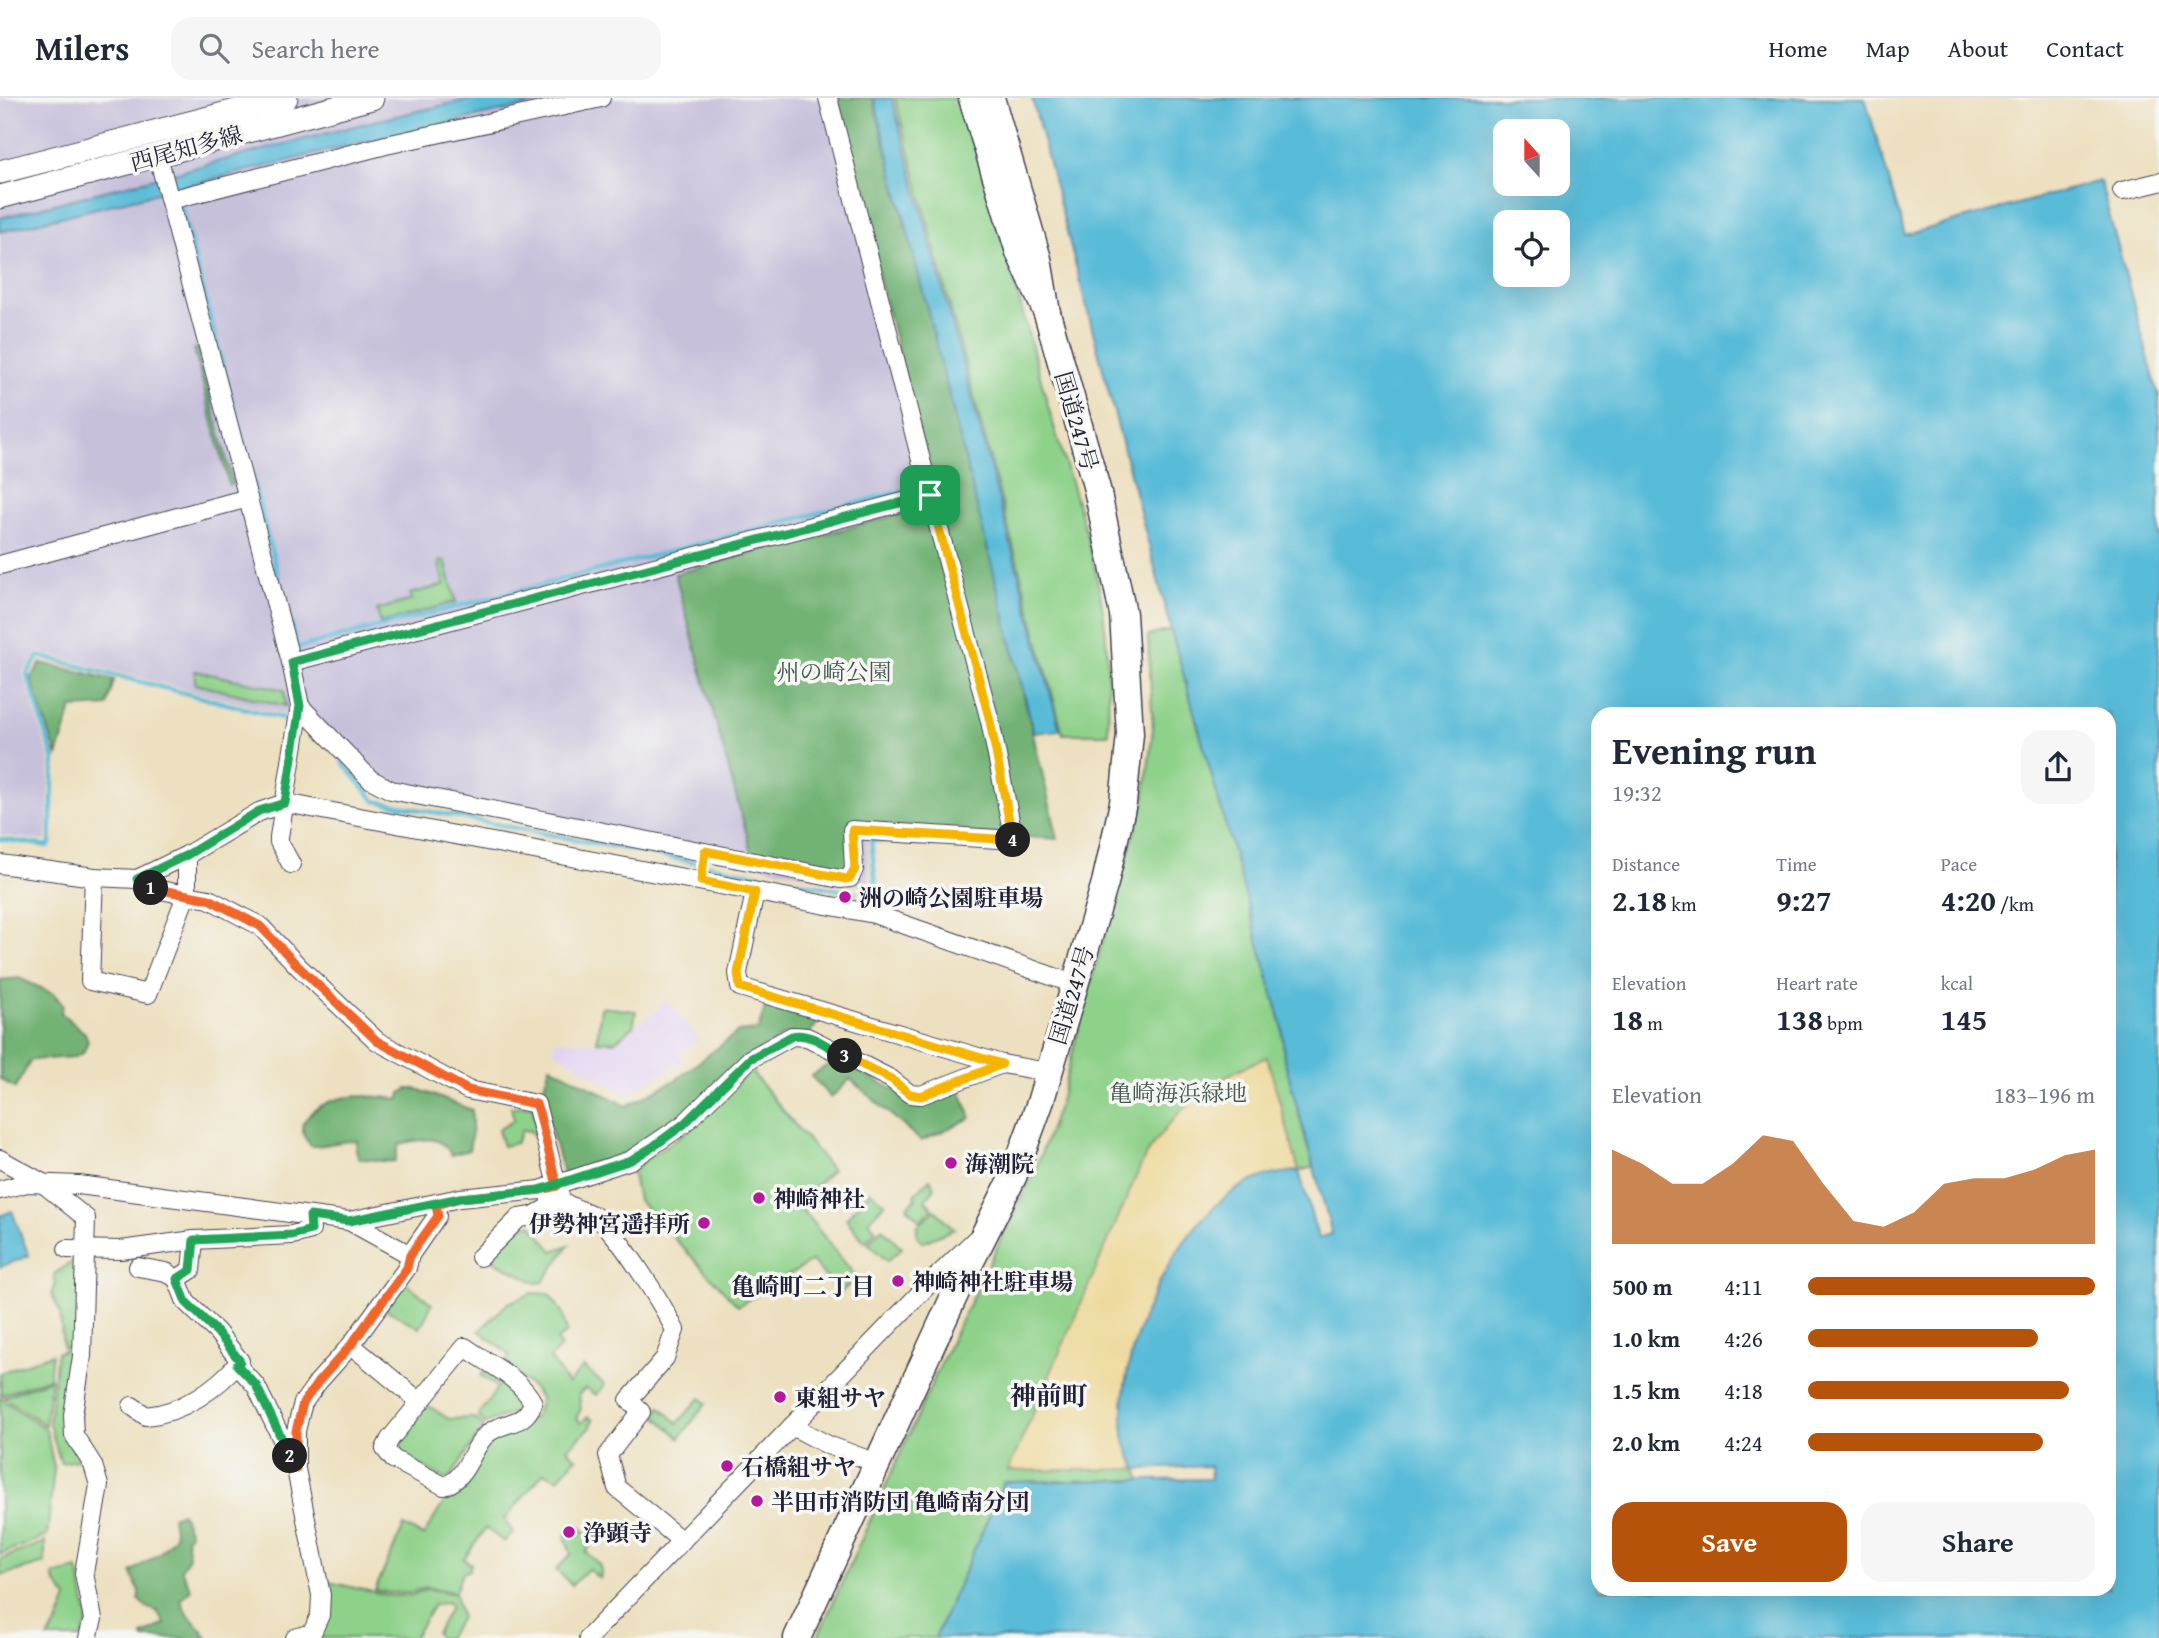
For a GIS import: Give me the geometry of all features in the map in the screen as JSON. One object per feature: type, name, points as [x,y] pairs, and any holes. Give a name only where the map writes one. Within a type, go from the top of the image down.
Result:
[{"type":"highway","name":"国道247号","points":[[972,98],[1019,252],[1047,313]]},
{"type":"highway","name":"国道247号","points":[[797,1638],[962,1279],[1013,1177],[1040,1103],[1105,883],[1123,803],[1129,747],[1129,691],[1123,614],[1117,579],[1097,489],[1047,313],[1038,258],[991,98]]},
{"type":"main road","name":"西尾知多線","points":[[0,172],[278,105],[372,98]]},
{"type":"main road","name":"西尾知多線","points":[[0,197],[159,162],[278,105]]},
{"type":"street","points":[[169,196],[601,98]]},
{"type":"street","points":[[0,864],[94,877],[137,879],[187,855],[259,811],[285,803],[704,862],[846,879],[850,878],[855,869],[852,830],[1014,840],[990,721],[828,98]]},
{"type":"street","points":[[159,162],[292,662],[298,717],[279,842],[291,864]]},
{"type":"street","points":[[2122,191],[2159,182]]},
{"type":"street","points":[[292,662],[930,495]]},
{"type":"street","points":[[0,565],[248,498]]},
{"type":"street","points":[[298,717],[370,779],[391,790],[704,862],[755,892],[874,914],[1074,984]]},
{"type":"street","points":[[94,877],[90,981],[145,995],[150,992],[187,893],[187,855]]},
{"type":"street","points":[[137,879],[149,887],[209,899],[260,926],[377,1041],[468,1090],[536,1104],[553,1187],[567,1206],[596,1217],[618,1241],[668,1314],[675,1330],[665,1358],[629,1400],[641,1412],[608,1455],[617,1488],[682,1541]]},
{"type":"street","points":[[755,892],[738,973],[740,987],[1002,1064],[1048,1072]]},
{"type":"street","points":[[0,1190],[41,1182],[349,1221],[491,1194],[553,1187],[631,1160],[684,1124],[750,1059],[798,1035],[891,1079],[915,1096],[1002,1064]]},
{"type":"street","points":[[0,1159],[41,1182],[85,1215],[82,1356],[73,1415],[74,1435],[93,1465],[99,1485],[84,1573],[93,1619],[88,1638]]},
{"type":"street","points":[[480,1257],[519,1218],[533,1216],[549,1207],[553,1187]]},
{"type":"street","points":[[295,1638],[312,1633],[320,1615],[321,1595],[296,1469],[296,1431],[303,1403],[351,1345],[407,1268],[410,1255],[438,1216],[436,1205]]},
{"type":"street","points":[[66,1249],[121,1250],[194,1240],[292,1235],[311,1230],[310,1216]]},
{"type":"street","points":[[349,1221],[410,1255]]},
{"type":"street","points":[[588,1638],[928,1285],[986,1229]]},
{"type":"street","points":[[177,1279],[191,1270],[194,1240]]},
{"type":"street","points":[[132,1406],[146,1416],[196,1400],[240,1361],[217,1332],[186,1302],[177,1279],[166,1272],[138,1266]]},
{"type":"street","points":[[351,1345],[419,1402]]},
{"type":"street","points":[[465,1347],[518,1384],[529,1394],[533,1403],[529,1413],[521,1420],[489,1432],[481,1440],[458,1478],[452,1484],[444,1486],[393,1459],[384,1449],[419,1402],[465,1347]]},
{"type":"street","points":[[237,1365],[256,1385],[296,1469]]},
{"type":"street","points":[[792,1426],[828,1445],[879,1464]]},
{"type":"shaded area","points":[[0,98],[824,98],[1025,844],[867,834],[869,887],[373,791],[310,721],[38,652],[23,673],[50,760],[46,841],[0,835]]},
{"type":"shaded area","points":[[667,1001],[699,1039],[679,1054],[684,1062],[625,1095],[553,1051],[554,1040],[615,1043]]},
{"type":"green space","name":"州の崎公園","points":[[832,98],[873,98],[976,495],[1058,839],[857,826],[849,864],[841,873],[753,857],[675,574],[938,504]]},
{"type":"green space","points":[[895,98],[962,98],[1099,586],[1106,642],[1108,734],[1063,734]]},
{"type":"green space","points":[[198,348],[233,484],[229,485],[194,349]]},
{"type":"green space","points":[[445,561],[456,602],[380,623],[377,610],[412,600],[410,594],[444,585],[439,562]]},
{"type":"green space","name":"亀崎海浜緑地","points":[[1171,630],[1282,1025],[1284,1058],[1313,1167],[1299,1171],[1161,1278],[1139,1326],[1137,1469],[1141,1480],[1004,1482],[935,1638],[817,1638],[952,1339],[1036,1168],[1061,1098],[1086,999],[1144,801],[1153,729],[1148,636]]},
{"type":"green space","points":[[41,663],[114,680],[107,706],[72,708],[57,756],[31,678]]},
{"type":"green space","points":[[195,671],[284,690],[286,706],[195,684]]},
{"type":"green space","points":[[19,978],[54,994],[63,1005],[61,1013],[85,1033],[88,1041],[83,1053],[74,1057],[31,1060],[15,1088],[0,1079],[0,980]]},
{"type":"green space","points":[[766,1004],[819,1021],[810,1033],[782,1036],[679,1120],[612,1162],[572,1176],[563,1173],[540,1099],[550,1066],[627,1106],[677,1079],[738,1032],[758,1030]]},
{"type":"green space","points":[[601,1007],[636,1011],[633,1027],[614,1042],[597,1041]]},
{"type":"green space","points":[[837,1059],[916,1102],[959,1087],[971,1118],[921,1141],[850,1079],[831,1098],[811,1076]]},
{"type":"green space","name":"神崎神社","points":[[750,1070],[832,1170],[797,1203],[857,1278],[840,1293],[812,1261],[738,1306],[638,1200],[632,1170],[696,1125]]},
{"type":"green space","points":[[407,1089],[417,1089],[472,1110],[469,1150],[451,1155],[442,1143],[429,1139],[399,1144],[395,1161],[359,1159],[357,1141],[311,1146],[304,1136],[302,1125],[311,1114],[333,1100],[359,1096],[400,1099],[401,1093]]},
{"type":"green space","points":[[533,1106],[537,1141],[530,1131],[522,1130],[516,1143],[503,1146],[498,1130],[514,1120],[511,1107]]},
{"type":"green space","points":[[930,1179],[935,1188],[925,1200],[933,1208],[920,1221],[907,1207],[916,1198],[914,1195]]},
{"type":"green space","points":[[870,1191],[885,1203],[869,1221],[876,1230],[865,1242],[846,1219]]},
{"type":"green space","points":[[935,1210],[954,1229],[923,1242],[917,1236],[917,1226]]},
{"type":"green space","points":[[531,1224],[553,1251],[569,1245],[543,1282],[536,1283],[494,1261],[493,1252],[514,1229]]},
{"type":"green space","points":[[882,1228],[902,1248],[887,1261],[868,1243]]},
{"type":"green space","points":[[83,1255],[78,1345],[63,1348],[60,1312],[51,1293],[56,1284],[54,1274]]},
{"type":"green space","points":[[404,1281],[432,1304],[420,1328],[385,1309]]},
{"type":"green space","points":[[532,1293],[549,1294],[562,1312],[567,1333],[557,1340],[561,1347],[550,1358],[568,1384],[583,1367],[605,1385],[596,1395],[585,1388],[579,1394],[581,1409],[576,1418],[581,1423],[588,1417],[593,1420],[591,1427],[567,1449],[576,1458],[558,1479],[544,1472],[504,1520],[513,1532],[504,1542],[486,1528],[464,1559],[471,1564],[469,1570],[462,1574],[455,1592],[426,1587],[412,1592],[391,1593],[375,1590],[404,1526],[423,1536],[487,1444],[500,1434],[535,1417],[541,1399],[533,1388],[504,1364],[510,1355],[479,1331],[508,1303]]},
{"type":"green space","points":[[77,1349],[81,1459],[61,1463],[49,1424],[57,1352]]},
{"type":"green space","points":[[52,1354],[49,1378],[1,1395],[0,1373]]},
{"type":"green space","points":[[484,1371],[514,1391],[525,1403],[518,1411],[485,1423],[478,1416],[498,1387],[481,1376]]},
{"type":"green space","points":[[51,1379],[45,1425],[4,1397]]},
{"type":"green space","points":[[0,1398],[46,1429],[54,1468],[47,1536],[0,1554]]},
{"type":"green space","points":[[700,1398],[706,1403],[680,1438],[655,1415],[660,1407],[678,1423]]},
{"type":"green space","points":[[427,1405],[449,1419],[474,1418],[484,1426],[450,1478],[445,1479],[398,1453],[397,1444]]},
{"type":"green space","points":[[182,1513],[190,1534],[186,1538],[189,1557],[181,1569],[191,1589],[181,1599],[182,1604],[207,1638],[143,1638],[142,1635],[165,1624],[157,1611],[145,1607],[139,1600],[139,1591],[131,1572],[161,1552],[175,1536],[172,1517]]},
{"type":"green space","points":[[573,1526],[582,1529],[593,1542],[586,1552],[600,1567],[600,1579],[588,1569],[572,1585],[556,1570],[571,1554],[565,1536]]},
{"type":"green space","points":[[45,1542],[45,1563],[0,1576],[0,1559]]},
{"type":"green space","points":[[78,1569],[88,1619],[82,1638],[48,1638],[58,1622],[67,1598],[53,1575]]},
{"type":"green space","points":[[324,1581],[391,1596],[412,1595],[427,1589],[455,1594],[461,1618],[447,1638],[439,1638],[436,1633],[451,1606],[447,1602],[434,1605],[413,1638],[311,1638]]},
{"type":"sand","points":[[1267,1057],[1299,1171],[1252,1181],[1224,1199],[1197,1225],[1174,1257],[1154,1293],[1138,1331],[1128,1370],[1123,1407],[1125,1440],[1137,1469],[1008,1471],[1145,1156],[1171,1122],[1197,1096],[1228,1075]]},
{"type":"water","points":[[475,98],[562,98],[383,137],[0,232],[0,218],[374,121]]},
{"type":"water","points":[[874,98],[892,98],[1060,730],[1034,733]]},
{"type":"water","points":[[1032,98],[1865,98],[1905,235],[2100,181],[2159,397],[2159,1638],[935,1638],[1004,1482],[1211,1479],[1210,1466],[1137,1469],[1125,1440],[1123,1407],[1128,1370],[1138,1332],[1154,1293],[1174,1257],[1198,1225],[1224,1199],[1252,1181],[1269,1175],[1299,1171],[1318,1238],[1332,1234],[1284,1058],[1282,1026],[1171,630]]},
{"type":"water","points":[[12,1211],[29,1256],[0,1267],[0,1216]]},
{"type":"waterway","points":[[180,202],[297,648],[914,488]]},
{"type":"waterway","points":[[0,839],[48,846],[50,844],[54,760],[27,674],[39,656],[294,721]]},
{"type":"waterway","points":[[342,762],[375,801],[855,893]]},
{"type":"waterway","points":[[872,894],[877,895],[871,840],[930,844]]},
{"type":"place","name":"洲の崎公園駐車場","points":[[845,897]]},
{"type":"place","name":"海潮院","points":[[951,1163]]},
{"type":"place","name":"神崎神社","points":[[759,1198]]},
{"type":"place","name":"伊勢神宮遥拝所","points":[[704,1223]]},
{"type":"place","name":"神崎神社駐車場","points":[[898,1281]]},
{"type":"place","name":"東組サヤ","points":[[780,1397]]},
{"type":"place","name":"石橋組サヤ","points":[[727,1466]]},
{"type":"place","name":"半田市消防団 亀崎南分団","points":[[757,1501]]},
{"type":"place","name":"浄顕寺","points":[[569,1532]]},
{"type":"district","name":"亀崎町二丁目","points":[[803,1286]]},
{"type":"district","name":"神前町","points":[[1049,1395]]},
{"type":"route","points":[[930,495],[292,662],[300,706],[285,803],[259,811],[187,855],[137,879],[149,887],[187,893],[232,909],[260,926],[377,1041],[468,1090],[536,1104],[539,1112],[557,1186],[540,1190],[460,1198],[436,1205],[438,1216],[410,1255],[407,1268],[351,1345],[303,1403],[296,1431],[296,1469],[256,1385],[237,1365],[240,1361],[217,1332],[186,1302],[177,1279],[191,1270],[194,1240],[292,1235],[311,1230],[310,1216],[349,1221],[460,1198],[557,1186],[631,1160],[654,1146],[684,1124],[750,1059],[792,1036],[807,1037],[891,1079],[915,1096],[1002,1064],[740,987],[738,973],[755,892],[701,881],[705,851],[840,879],[850,878],[855,869],[852,830],[1014,840],[990,721],[930,495]]}]
